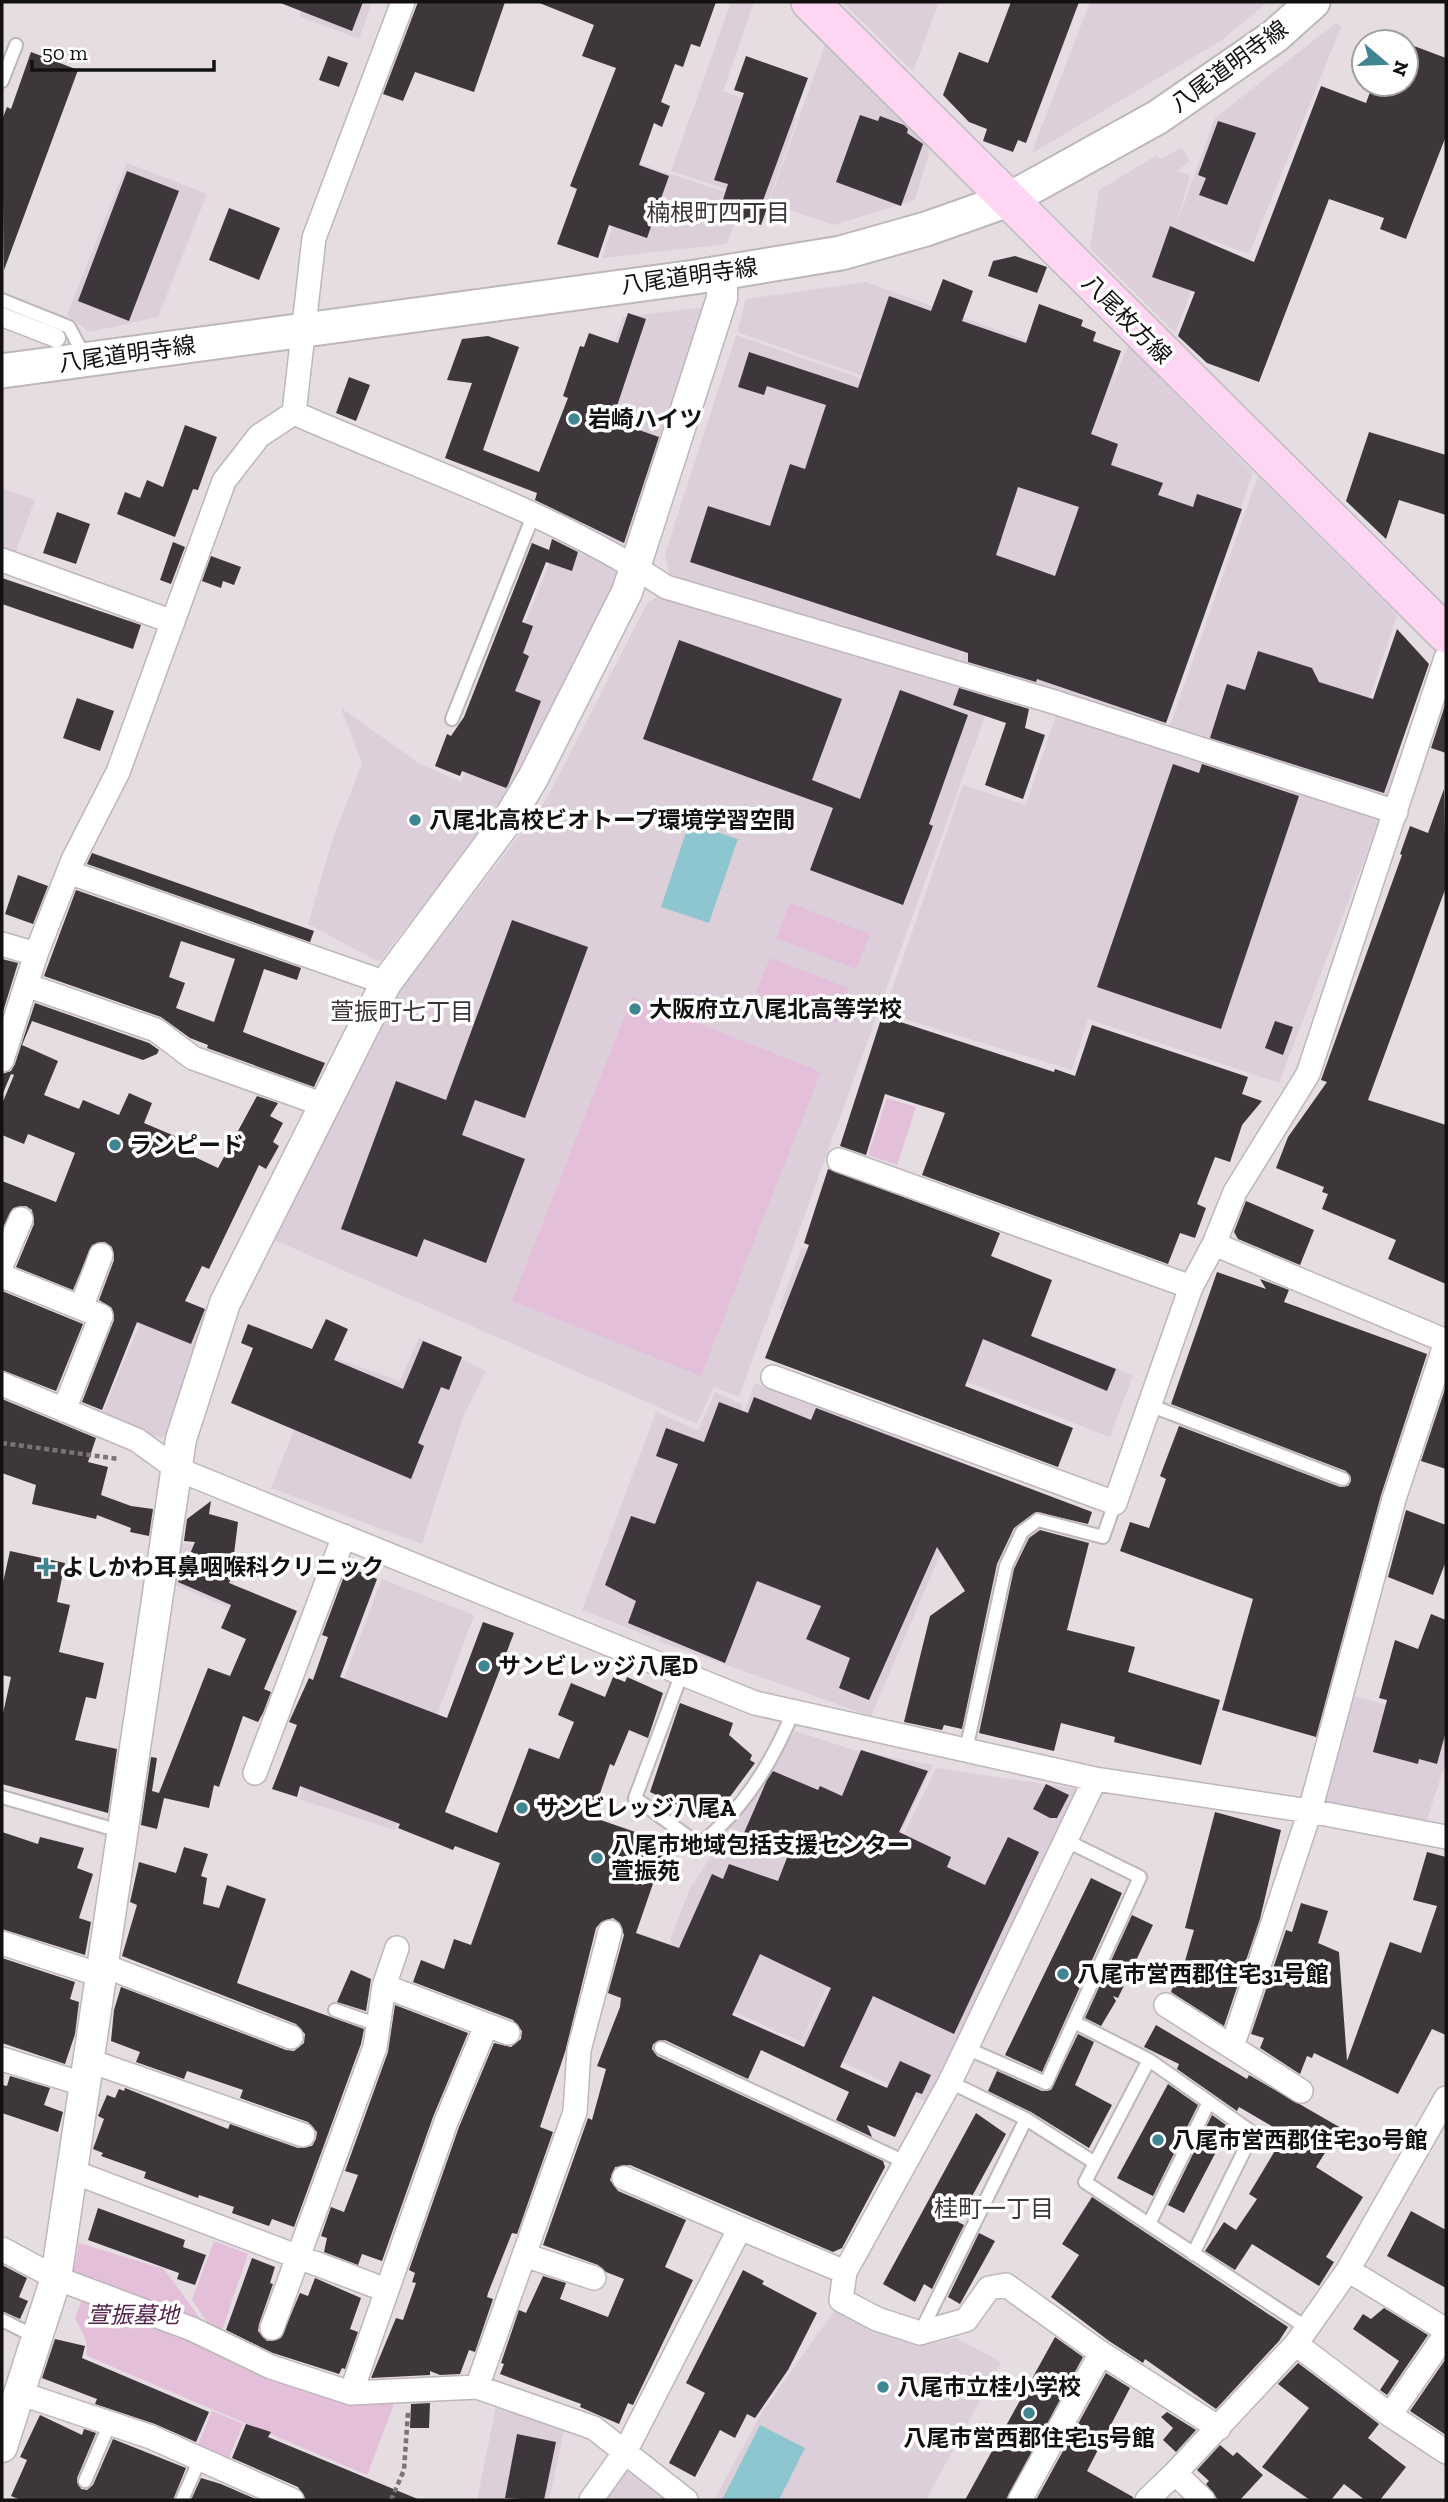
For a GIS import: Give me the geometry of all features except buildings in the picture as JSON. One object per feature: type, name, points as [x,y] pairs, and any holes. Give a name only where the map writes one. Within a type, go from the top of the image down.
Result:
[{"type":"main road","name":"八尾枚方線","points":[[810,2],[1446,634]]},
{"type":"main road","name":"八尾道明寺線","points":[[2,372],[722,272],[841,253],[926,229],[1007,200],[1158,117],[1275,36],[1313,2]]},
{"type":"street","points":[[294,413],[301,329],[314,238],[403,2]]},
{"type":"street","points":[[2,2447],[56,2278],[181,1439],[225,1303],[386,983],[509,818],[533,778],[637,568],[722,298],[722,272]]},
{"type":"street","points":[[2,317],[56,338]]},
{"type":"street","points":[[294,413],[469,484],[637,568],[666,587],[1051,701],[1396,812]]},
{"type":"street","points":[[2,1060],[36,954],[68,872],[118,772],[224,481],[259,436],[294,413]]},
{"type":"street","points":[[2,560],[173,622]]},
{"type":"street","points":[[774,1377],[1115,1503],[1191,1286],[1214,1244],[1235,1192],[1308,1074],[1446,658]]},
{"type":"street","points":[[68,872],[386,983]]},
{"type":"street","points":[[2,944],[36,954]]},
{"type":"street","points":[[26,985],[156,1030],[193,1058],[324,1105]]},
{"type":"street","points":[[839,1160],[1191,1286]]},
{"type":"street","points":[[2,1264],[21,1219]]},
{"type":"street","points":[[1214,1244],[1446,1342],[1394,1499],[1310,1811],[1232,2047]]},
{"type":"street","points":[[81,1308],[101,1255]]},
{"type":"street","points":[[2,1276],[101,1315],[64,1410]]},
{"type":"street","points":[[2,1384],[137,1440],[177,1469],[755,1703],[1095,1779],[1310,1811],[1446,1837]]},
{"type":"street","points":[[255,1773],[283,1727],[316,1640],[344,1536]]},
{"type":"street","points":[[1095,1779],[950,2082],[845,2272],[841,2300],[877,2319],[920,2333],[966,2320],[989,2288],[1006,2285],[1101,2353],[1219,2428]]},
{"type":"street","points":[[477,2387],[575,2112],[579,2050],[610,1932]]},
{"type":"street","points":[[2,1943],[101,1970],[291,2037]]},
{"type":"street","points":[[272,2328],[375,2047],[384,1986],[397,1948]]},
{"type":"street","points":[[384,1986],[508,2034]]},
{"type":"street","points":[[1166,2005],[1301,2091]]},
{"type":"street","points":[[351,2393],[446,2122],[486,2026]]},
{"type":"street","points":[[2,2059],[85,2072],[303,2135]]},
{"type":"street","points":[[1147,2500],[1219,2428],[1302,2336],[1348,2270],[1446,2100]]},
{"type":"street","points":[[71,2171],[386,2290]]},
{"type":"street","points":[[624,2178],[845,2272]]},
{"type":"street","points":[[591,2500],[625,2452],[740,2228]]},
{"type":"street","points":[[2,2249],[56,2278],[192,2329],[271,2367],[351,2393],[477,2387],[594,2428],[686,2500]]},
{"type":"street","points":[[524,2255],[594,2278]]},
{"type":"street","points":[[1348,2270],[1446,2332],[1390,2415]]},
{"type":"street","points":[[1302,2336],[1390,2415],[1446,2452]]},
{"type":"street","points":[[1020,2500],[1101,2353]]},
{"type":"street","points":[[19,2393],[110,2423],[200,2459],[290,2500]]},
{"type":"street","points":[[1175,2473],[1203,2500]]},
{"type":"lane","points":[[2,81],[16,45]]},
{"type":"lane","points":[[2,300],[69,327],[86,360]]},
{"type":"lane","points":[[452,719],[533,516]]},
{"type":"lane","points":[[1149,1405],[1343,1479]]},
{"type":"lane","points":[[966,1750],[1006,1566],[1022,1532],[1038,1520],[1103,1537],[1115,1503]]},
{"type":"lane","points":[[682,1674],[635,1798],[701,1843],[716,1832],[748,1794],[782,1740],[793,1712]]},
{"type":"lane","points":[[2,1797],[123,1832]]},
{"type":"lane","points":[[966,2048],[1046,2083],[1140,1877],[1065,1840]]},
{"type":"lane","points":[[335,2010],[379,2025]]},
{"type":"lane","points":[[1074,2022],[1149,2060],[1253,2133],[1193,2254]]},
{"type":"lane","points":[[661,2048],[905,2162]]},
{"type":"lane","points":[[1149,2060],[1085,2182],[1193,2254],[1302,2336]]},
{"type":"lane","points":[[950,2082],[1026,2119],[1095,2163]]},
{"type":"lane","points":[[1149,2224],[1209,2102]]},
{"type":"lane","points":[[920,2333],[1026,2119]]},
{"type":"lane","points":[[2,2320],[37,2337]]},
{"type":"lane","points":[[85,2481],[110,2423]]},
{"type":"lane","points":[[182,2500],[200,2459]]},
{"type":"path","points":[[2,1443],[118,1459],[137,1440]]},
{"type":"path","points":[[391,2500],[404,2470],[409,2390]]},
{"type":"shaded area","points":[[304,2],[372,2],[359,39],[299,16]]},
{"type":"shaded area","points":[[731,2],[754,2],[723,91],[797,118],[768,203],[671,171]]},
{"type":"shaded area","points":[[842,2],[939,2],[913,71]]},
{"type":"shaded area","points":[[1090,2],[1268,2],[1222,40],[1031,154]]},
{"type":"shaded area","points":[[1336,23],[1341,27],[1249,254],[1195,234],[1210,241],[1175,333],[1090,248],[1099,190],[1157,155],[1160,159],[1182,148],[1190,161],[1177,171],[1190,175],[1176,226],[1215,118]]},
{"type":"shaded area","points":[[826,42],[927,143],[929,153],[915,200],[834,225],[769,203]]},
{"type":"shaded area","points":[[634,162],[743,198],[727,244],[602,258]]},
{"type":"shaded area","points":[[127,163],[207,194],[158,317],[89,332],[67,315]]},
{"type":"shaded area","points":[[866,282],[1116,373],[1102,414],[1128,345],[1253,473],[1161,731],[958,667],[985,589],[956,667],[670,577],[665,554],[736,335],[1086,457],[1087,454],[737,332],[746,299]]},
{"type":"shaded area","points":[[706,307],[633,542],[616,550],[555,523],[623,317]]},
{"type":"shaded area","points":[[1258,476],[1397,615],[1355,742],[1403,760],[1388,805],[1167,734]]},
{"type":"shaded area","points":[[2,488],[35,500],[14,557],[2,553]]},
{"type":"shaded area","name":"八尾北高校ビオトープ環境学習空間","points":[[557,544],[626,571],[507,798],[379,962],[308,924],[332,841],[362,763],[341,708],[420,764],[461,782]]},
{"type":"shaded area","name":"大阪府立八尾北高等学校","points":[[663,594],[994,691],[739,1397],[714,1387],[697,1424],[274,1240],[373,1035],[406,983],[546,800],[648,602]]},
{"type":"shaded area","points":[[1058,710],[1380,819],[1279,1083],[1088,1019],[1072,1070],[884,1013],[963,785],[1026,805]]},
{"type":"shaded area","points":[[802,1247],[1133,1375],[1110,1437],[779,1309]]},
{"type":"shaded area","points":[[140,1279],[208,1311],[169,1433],[161,1438],[101,1416],[139,1326],[122,1319]]},
{"type":"shaded area","points":[[419,1338],[486,1371],[463,1417],[422,1544],[271,1488],[324,1354],[400,1381]]},
{"type":"shaded area","points":[[755,1383],[977,1468],[871,1716],[658,1641]]},
{"type":"shaded area","points":[[715,1392],[743,1405],[656,1639],[582,1610],[656,1412],[698,1430]]},
{"type":"shaded area","points":[[181,1543],[203,1546],[239,1560],[229,1608],[173,1584]]},
{"type":"shaded area","points":[[382,1579],[474,1615],[395,1830],[298,1799]]},
{"type":"shaded area","points":[[1350,1695],[1446,1720],[1446,1762],[1426,1822],[1329,1805],[1323,1796]]},
{"type":"shaded area","points":[[795,1731],[857,1751],[933,1765],[801,2042],[672,1984],[671,1964],[671,1938],[690,1888]]},
{"type":"shaded area","points":[[936,1768],[1078,1789],[926,2102],[802,2043]]},
{"type":"shaded area","name":"八尾市立桂小学校","points":[[837,2307],[874,2331],[922,2346],[956,2338],[1001,2362],[926,2500],[714,2500],[762,2412]]},
{"type":"shaded area","points":[[496,2406],[565,2427],[549,2500],[477,2500]]},
{"type":"shaded area","points":[[625,2470],[669,2500],[604,2500]]},
{"type":"green space","points":[[790,903],[870,934],[856,969],[776,938]]},
{"type":"green space","points":[[770,958],[849,988],[835,1024],[756,993]]},
{"type":"green space","points":[[632,997],[821,1072],[701,1376],[512,1301]]},
{"type":"green space","points":[[887,1098],[916,1107],[897,1165],[868,1155]]},
{"type":"green space","points":[[214,2241],[248,2254],[221,2333],[213,2331],[192,2300]]},
{"type":"green space","name":"萱振墓地","points":[[79,2243],[164,2269],[210,2332],[274,2378],[311,2392],[364,2403],[394,2404],[367,2475],[87,2356],[86,2340],[75,2318],[84,2294],[72,2279]]},
{"type":"green space","points":[[212,2411],[243,2424],[228,2459],[197,2447]]},
{"type":"water","points":[[689,823],[738,839],[709,923],[661,907]]},
{"type":"water","points":[[760,2425],[805,2448],[779,2500],[722,2500]]},
{"type":"place","name":"岩崎ハイツ","points":[[574,419]]},
{"type":"place","name":"八尾北高校ビオトープ環境学習空間","points":[[415,820]]},
{"type":"place","name":"大阪府立八尾北高等学校","points":[[635,1009]]},
{"type":"place","name":"ランピード","points":[[115,1145]]},
{"type":"place","name":"よしかわ耳鼻咽喉科クリニック","points":[[46,1567]]},
{"type":"place","name":"サンビレッジ八尾D","points":[[484,1666]]},
{"type":"place","name":"サンビレッジ八尾A","points":[[522,1808]]},
{"type":"place","name":"八尾市地域包括支援センター 萱振苑","points":[[597,1858]]},
{"type":"place","name":"八尾市営西郡住宅31号館","points":[[1063,1974]]},
{"type":"place","name":"八尾市営西郡住宅30号館","points":[[1158,2140]]},
{"type":"place","name":"八尾市立桂小学校","points":[[883,2387]]},
{"type":"place","name":"八尾市営西郡住宅15号館","points":[[1029,2413]]},
{"type":"district","name":"楠根町四丁目","points":[[718,212]]},
{"type":"district","name":"萱振町七丁目","points":[[402,1011]]},
{"type":"district","name":"桂町一丁目","points":[[994,2208]]}]
